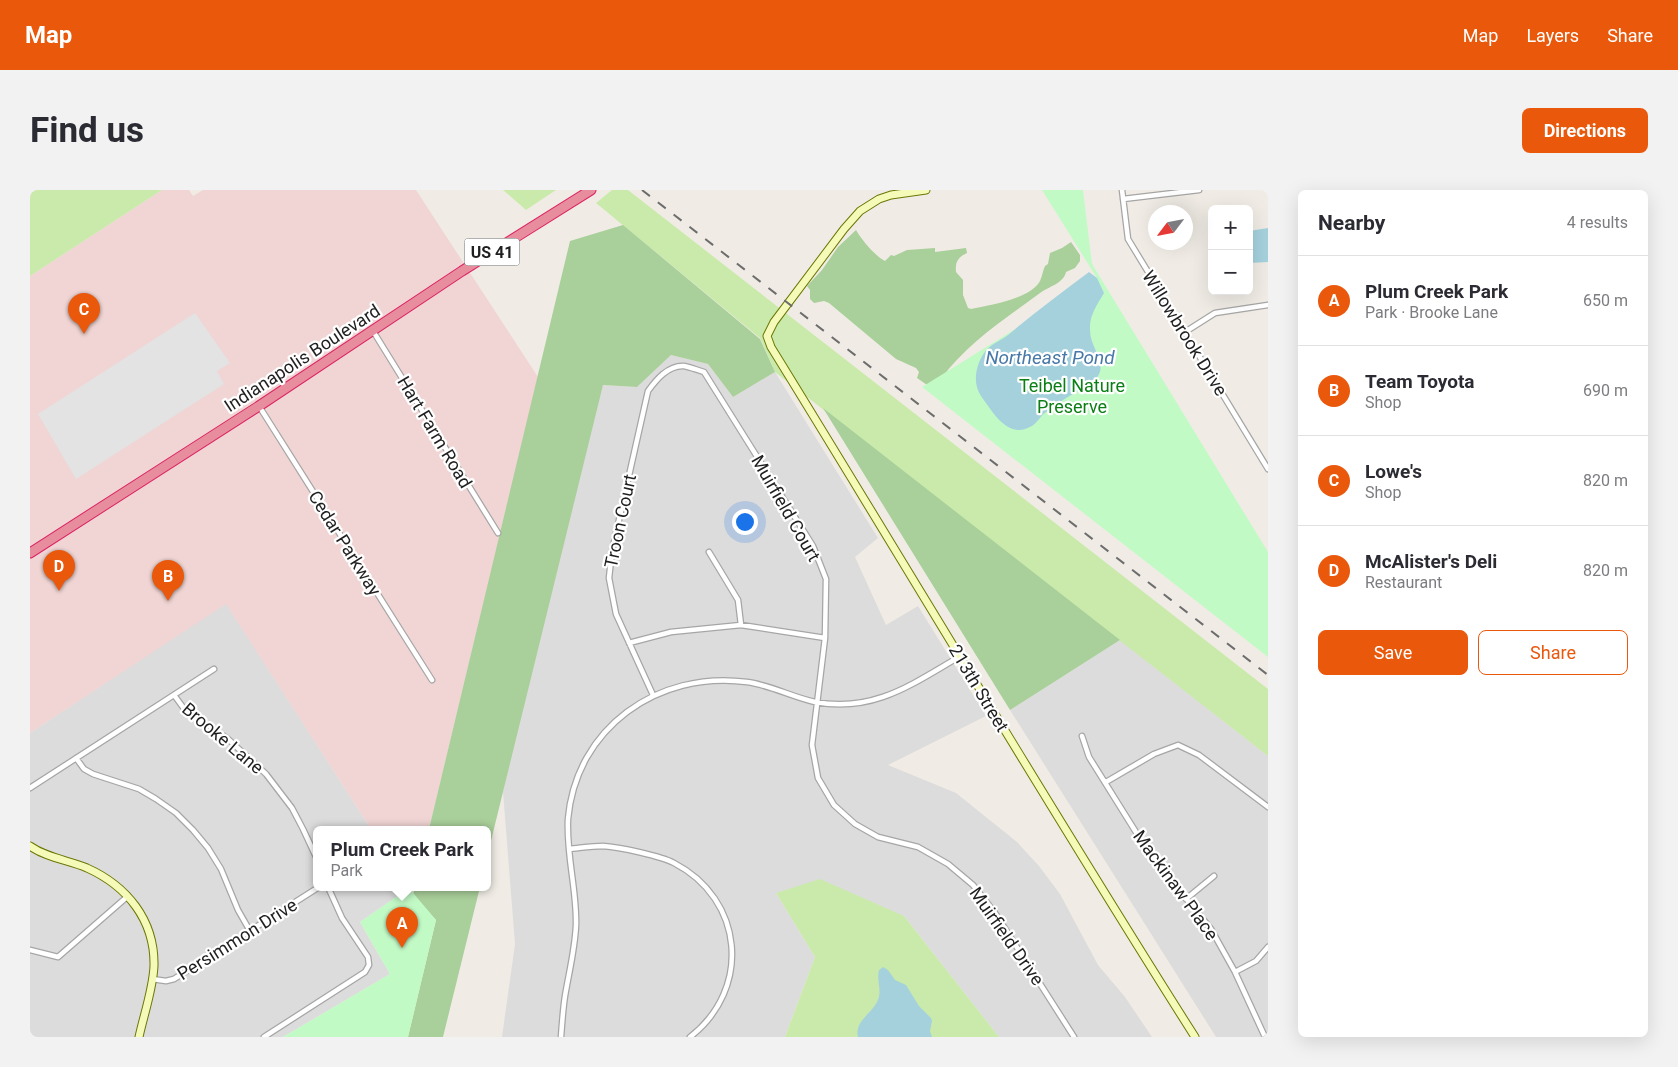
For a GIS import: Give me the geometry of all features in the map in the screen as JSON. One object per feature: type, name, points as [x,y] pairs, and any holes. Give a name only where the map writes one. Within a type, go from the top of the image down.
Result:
[{"type":"highway","name":"Indianapolis Boulevard","points":[[30,553],[259,406],[462,271],[591,190]]},
{"type":"street","name":"213th Street","points":[[926,190],[891,195],[867,206],[856,215],[774,322],[767,336],[771,347],[904,562],[959,657],[1195,1037]]},
{"type":"street","name":"Willowbrook Drive","points":[[1122,190],[1128,239],[1268,469]]},
{"type":"street","points":[[1123,199],[1198,190]]},
{"type":"street","points":[[1185,332],[1215,312],[1268,305]]},
{"type":"street","name":"Hart Farm Road","points":[[373,330],[498,533]]},
{"type":"street","name":"Troon Court","points":[[653,695],[616,614],[609,578],[612,551],[648,391],[657,378],[674,368],[684,366],[689,368]]},
{"type":"street","name":"Muirfield Court","points":[[689,368],[704,372],[813,546],[826,580],[825,638],[817,702]]},
{"type":"street","name":"Cedar Parkway","points":[[259,406],[432,680]]},
{"type":"street","points":[[709,552],[738,600],[740,625]]},
{"type":"street","points":[[629,643],[671,632],[740,625],[825,638]]},
{"type":"street","points":[[561,1037],[563,1008],[572,962],[576,925],[569,849],[568,821],[571,800],[586,760],[594,746],[615,722],[639,703],[653,695],[676,686],[702,681],[748,682],[817,702],[854,703],[886,696],[922,680],[959,657]]},
{"type":"street","points":[[30,788],[214,669]]},
{"type":"street","name":"Brooke Lane","points":[[174,694],[185,710],[228,739],[266,774],[292,808],[313,850]]},
{"type":"street","name":"Muirfield Drive","points":[[817,702],[812,745],[818,778],[834,805],[855,824],[878,837],[918,847],[948,864],[973,885],[995,912],[1074,1037]]},
{"type":"street","name":"Mackinaw Place","points":[[1082,736],[1089,757],[1149,852],[1211,929],[1265,1037]]},
{"type":"street","points":[[1106,782],[1154,754],[1178,745],[1198,755],[1268,807]]},
{"type":"street","points":[[76,758],[84,769],[139,789],[176,813],[208,848],[221,869],[238,910],[250,931]]},
{"type":"street","points":[[30,846],[52,857],[86,867],[110,880],[136,906],[149,929],[153,951],[152,979],[139,1037]]},
{"type":"street","points":[[569,849],[604,846],[673,862],[700,880],[720,906],[730,930],[732,952],[730,976],[723,996],[713,1014],[690,1037]]},
{"type":"street","points":[[1186,899],[1214,876]]},
{"type":"street","name":"Persimmon Drive","points":[[152,979],[174,980],[313,891]]},
{"type":"street","points":[[264,1037],[365,972],[369,965],[368,956],[342,918],[330,891]]},
{"type":"street","points":[[30,950],[58,957],[128,896]]},
{"type":"street","points":[[1234,972],[1256,961],[1268,947]]},
{"type":"shaded area","points":[[162,190],[189,190],[193,196],[203,190],[416,190],[538,377],[430,826],[369,826],[226,604],[30,733],[30,276]]},
{"type":"shaded area","points":[[195,313],[230,363],[217,371],[224,384],[76,479],[38,414]]},
{"type":"shaded area","points":[[671,355],[708,364],[733,397],[775,372],[878,538],[855,557],[886,625],[918,606],[986,716],[888,765],[956,793],[1017,842],[1039,866],[1060,894],[1098,965],[1125,997],[1152,1037],[999,1037],[904,916],[776,893],[815,957],[785,1037],[502,1037],[515,944],[503,792],[552,571],[603,385],[637,387]]},
{"type":"shaded area","points":[[226,603],[369,826],[313,826],[313,891],[405,891],[360,922],[390,974],[283,1037],[30,1037],[30,733]]},
{"type":"shaded area","points":[[1120,640],[1268,756],[1268,1037],[1216,1037],[1010,710]]},
{"type":"green space","points":[[30,190],[162,190],[30,276]]},
{"type":"green space","points":[[503,190],[556,190],[526,210]]},
{"type":"green space","points":[[612,190],[628,190],[1268,689],[1268,756],[775,372],[760,338],[596,203]]},
{"type":"green space","name":"Teibel Nature Preserve","points":[[1042,190],[1083,190],[1092,264],[1268,552],[1268,657],[922,387],[1097,278]]},
{"type":"green space","points":[[623,225],[760,339],[775,372],[733,397],[708,364],[671,355],[637,387],[603,385],[491,841],[491,826],[430,826],[570,241]]},
{"type":"green space","points":[[856,230],[877,256],[885,261],[891,255],[894,256],[907,250],[935,248],[935,252],[966,248],[967,253],[959,258],[956,272],[963,280],[963,295],[968,308],[971,309],[999,303],[1028,292],[1040,281],[1045,266],[1048,264],[1050,253],[1071,242],[1080,255],[1080,261],[1075,268],[1066,272],[1059,282],[1040,293],[1000,322],[951,366],[941,379],[946,398],[917,378],[919,372],[916,368],[896,359],[829,303],[824,301],[814,303],[810,299],[810,290],[807,286],[822,270],[838,247]]},
{"type":"green space","points":[[823,408],[1120,640],[1010,710]]},
{"type":"green space","points":[[820,879],[904,916],[999,1037],[785,1037],[815,957],[776,893]]},
{"type":"green space","points":[[405,891],[412,891],[436,920],[408,1037],[283,1037],[390,974],[360,922]]},
{"type":"green space","points":[[414,891],[479,891],[443,1037],[408,1037],[436,920],[413,895]]},
{"type":"water","points":[[1268,228],[1268,262],[1253,263],[1253,230]]},
{"type":"water","name":"Northeast Pond","points":[[1089,272],[1097,278],[1104,293],[1094,311],[1090,325],[1091,337],[1100,363],[1099,375],[1094,381],[1046,412],[1032,426],[1022,430],[1007,426],[995,416],[978,391],[976,374],[981,358],[989,348]]},
{"type":"water","points":[[883,967],[888,970],[895,980],[906,985],[919,1006],[931,1018],[930,1031],[932,1037],[858,1037],[858,1027],[879,998],[878,974],[879,970]]},
{"type":"railway","points":[[642,190],[1268,675]]},
{"type":"place","name":"Lowe's","points":[[84,334]]},
{"type":"place","name":"McAlister's Deli","points":[[59,591]]},
{"type":"place","name":"Team Toyota","points":[[168,601]]},
{"type":"place","name":"Plum Creek Park","points":[[402,948]]}]
